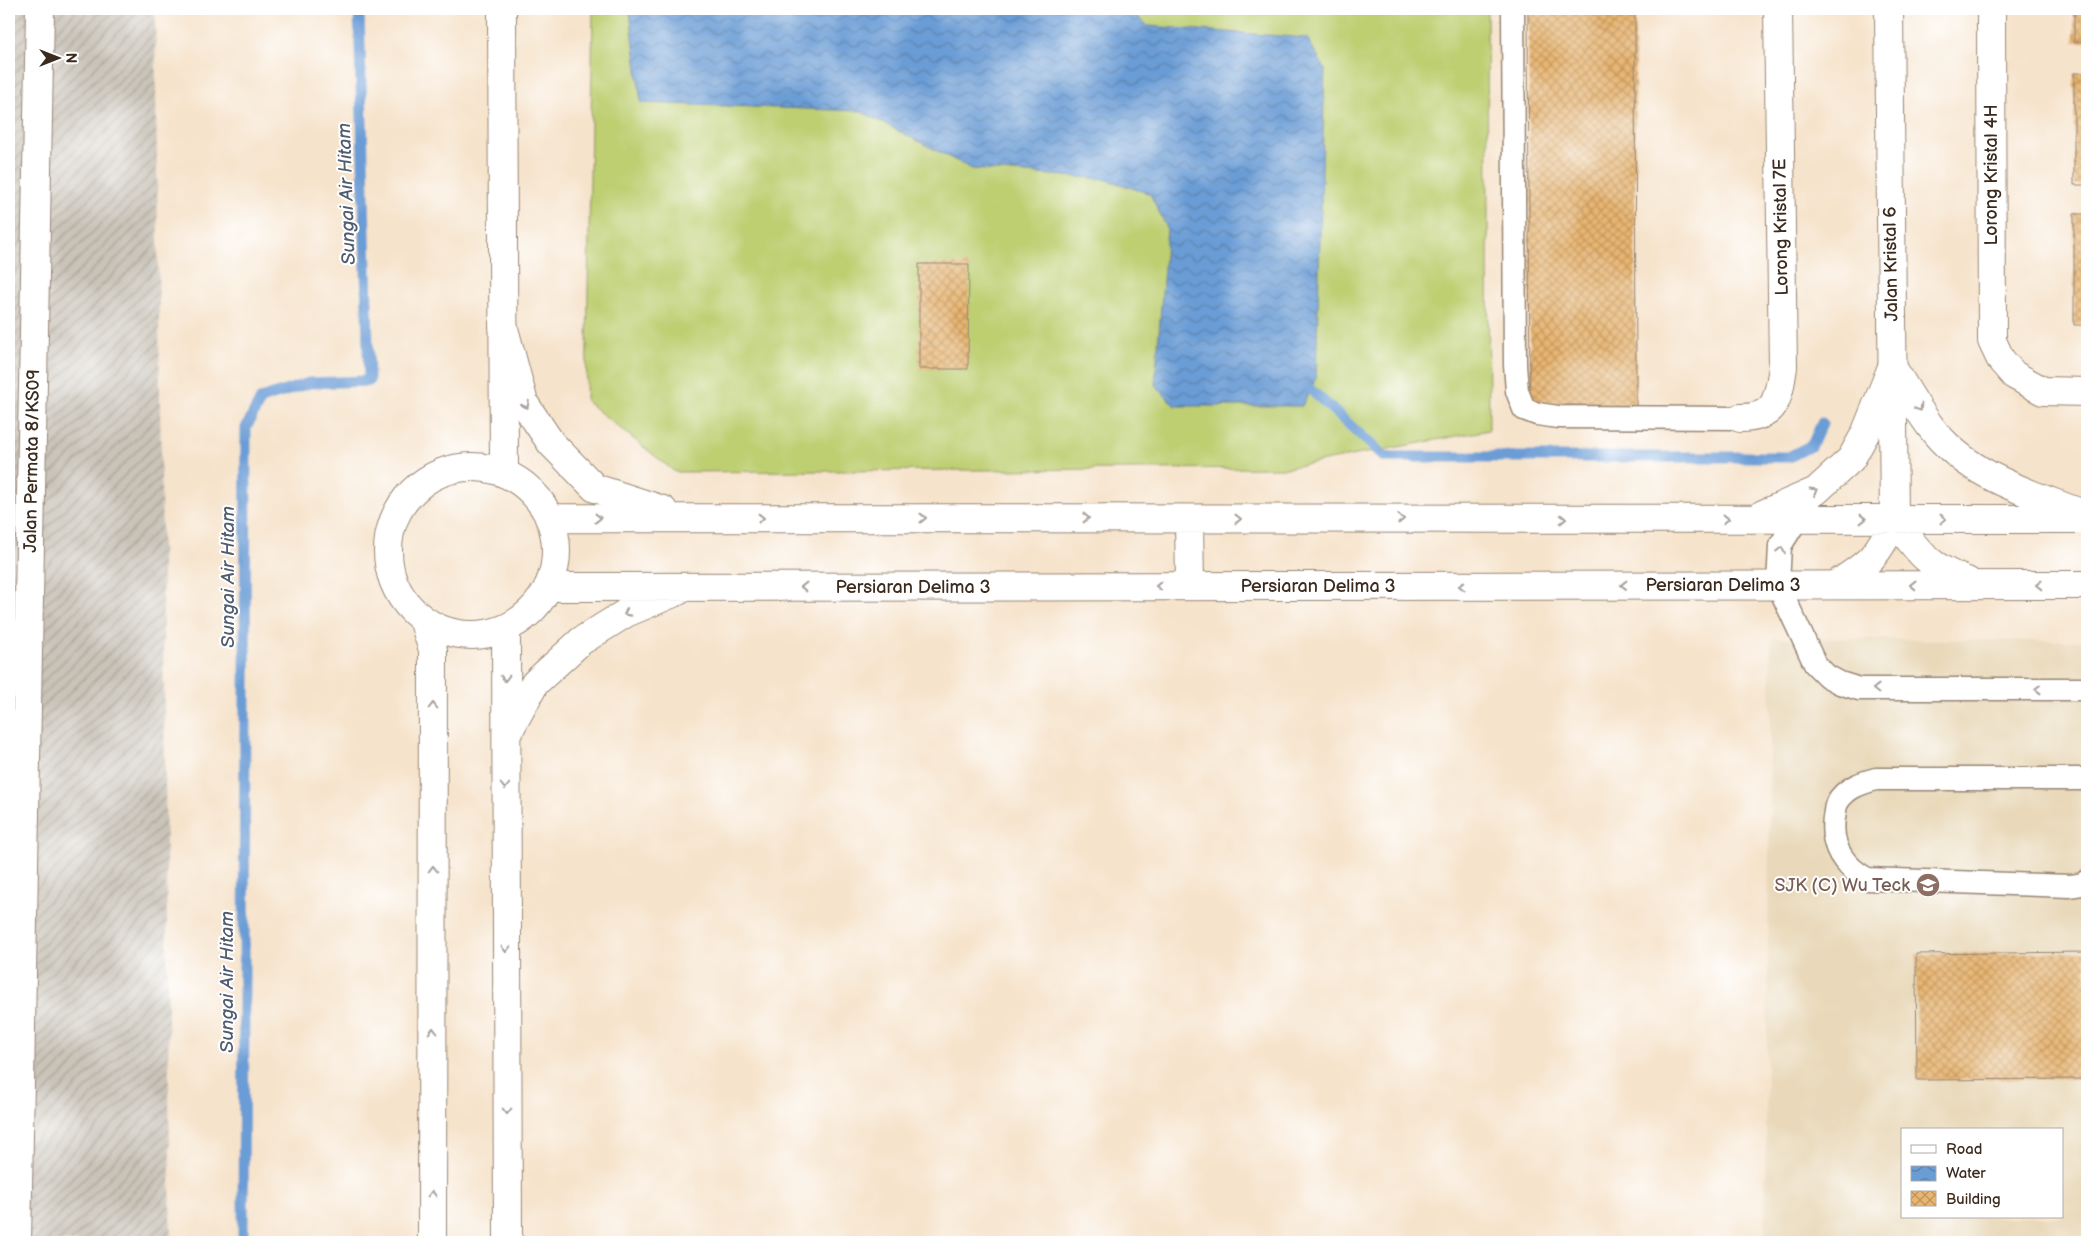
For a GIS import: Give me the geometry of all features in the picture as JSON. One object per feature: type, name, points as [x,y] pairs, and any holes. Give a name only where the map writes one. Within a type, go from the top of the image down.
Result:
[{"type":"street","name":"Jalan Permata 8/KS09","points":[[17,1242],[17,836],[40,9]]},
{"type":"street","points":[[502,9],[504,473]]},
{"type":"street","name":"Lorong Kristal 7E","points":[[1740,418],[1755,418],[1767,414],[1778,398],[1783,367],[1778,9]]},
{"type":"street","name":"Jalan Kristal 6","points":[[1889,9],[1894,519]]},
{"type":"street","name":"Lorong Kristal 4H","points":[[1991,9],[1992,341],[2001,360],[2014,375],[2043,391],[2087,392]]},
{"type":"street","points":[[502,325],[524,403],[551,443],[595,488],[688,518]]},
{"type":"street","points":[[1892,367],[1931,427],[1955,452],[1981,470],[2020,492],[2087,517]]},
{"type":"street","points":[[1754,519],[1816,491],[1851,459],[1865,434],[1892,367]]},
{"type":"street","points":[[481,466],[504,473],[532,491],[549,518],[556,542],[555,570],[545,595],[527,616],[506,629],[477,636],[449,633],[424,622],[405,603],[392,578],[387,551],[392,523],[406,498],[427,479],[453,468],[481,466]]},
{"type":"street","points":[[549,518],[1894,519],[2087,517]]},
{"type":"street","points":[[1190,519],[1190,586]]},
{"type":"street","points":[[1835,585],[1858,571],[1875,556],[1884,543],[1894,519]]},
{"type":"street","points":[[1894,519],[1913,545],[1930,563],[1950,575],[1979,585]]},
{"type":"street","name":"Persiaran Delima 3","points":[[548,587],[2087,585]]},
{"type":"street","points":[[505,737],[535,683],[581,641],[626,613],[688,587]]},
{"type":"street","points":[[424,622],[433,650],[432,1242]]},
{"type":"street","points":[[506,629],[508,1242]]},
{"type":"lane","points":[[1513,9],[1515,365],[1517,390],[1524,409],[1537,414],[1558,417],[1740,418]]},
{"type":"lane","points":[[1797,519],[1780,546],[1778,585],[1815,664],[1827,676],[1840,683],[1859,688],[1873,689],[2087,689]]},
{"type":"lane","points":[[2087,779],[1876,779],[1860,783],[1845,793],[1836,804],[1833,826],[1835,848],[1843,861],[1854,872],[1867,879],[2070,886],[2083,884],[2087,880]]},
{"type":"shaded area","points":[[9,9],[155,9],[171,1242],[9,1242]]},
{"type":"shaded area","name":"SJK (C) Wu Teck","points":[[1771,638],[2087,641],[2087,1242],[1765,1242]]},
{"type":"green space","points":[[593,9],[1487,9],[1489,430],[1287,468],[675,472],[586,401]]},
{"type":"water","points":[[633,9],[1129,9],[1148,26],[1307,38],[1325,69],[1316,378],[1302,406],[1175,406],[1155,385],[1167,228],[1150,194],[1105,179],[972,169],[860,111],[641,103],[630,12]]},
{"type":"building","points":[[1528,9],[1635,9],[1636,407],[1530,408]]},
{"type":"building","points":[[2074,9],[2087,9],[2087,42],[2074,42]]},
{"type":"building","points":[[2074,73],[2087,73],[2087,185],[2074,185]]},
{"type":"building","points":[[2074,214],[2087,214],[2087,325],[2074,325]]},
{"type":"building","points":[[919,264],[969,264],[968,369],[919,369]]},
{"type":"building","points":[[2087,952],[2087,1079],[1917,1080],[1916,954]]},
{"type":"waterway","name":"Sungai Air Hitam","points":[[243,1242],[246,428],[261,399],[309,383],[369,381],[359,9]]},
{"type":"waterway","points":[[1311,390],[1385,457],[1789,457],[1812,445],[1822,423]]},
{"type":"place","name":"SJK (C) Wu Teck","points":[[1928,885]]}]
